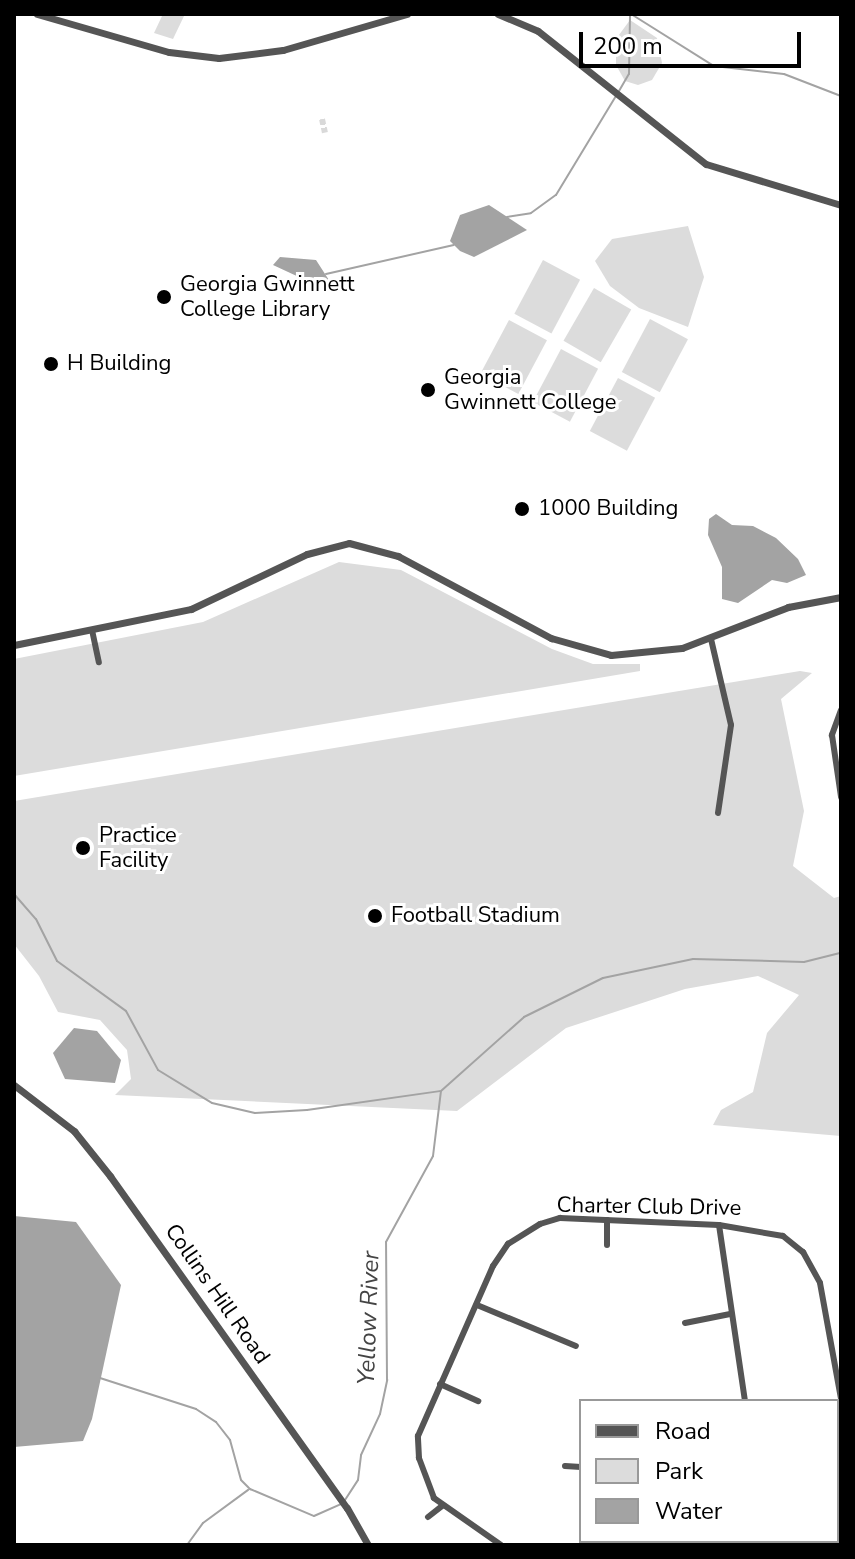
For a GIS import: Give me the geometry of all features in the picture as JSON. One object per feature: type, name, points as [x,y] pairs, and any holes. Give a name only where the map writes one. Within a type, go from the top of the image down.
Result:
[{"type":"street","points":[[37,14],[169,52],[219,58],[283,50],[407,14]]},
{"type":"street","points":[[498,14],[538,31],[706,164],[841,205]]},
{"type":"street","points":[[14,645],[191,609],[307,554],[349,543],[398,556],[583,650],[638,655],[711,639],[775,611],[841,597]]},
{"type":"street","points":[[92,630],[99,662]]},
{"type":"street","points":[[711,639],[731,725],[718,813]]},
{"type":"street","points":[[841,710],[832,735],[841,797]]},
{"type":"street","name":"Collins Hill Road","points":[[14,1085],[59,1116],[110,1176],[347,1508],[368,1545]]},
{"type":"street","name":"Charter Club Drive","points":[[501,1545],[442,1506],[425,1481],[418,1436],[477,1305],[478,1291],[493,1266],[528,1229],[560,1218],[757,1228],[783,1236],[803,1252],[820,1283],[841,1399]]},
{"type":"street","points":[[607,1220],[607,1245]]},
{"type":"street","points":[[719,1225],[745,1399]]},
{"type":"street","points":[[477,1305],[576,1346]]},
{"type":"street","points":[[685,1323],[730,1314]]},
{"type":"street","points":[[440,1384],[478,1401]]},
{"type":"street","points":[[565,1466],[579,1467]]},
{"type":"street","points":[[428,1517],[442,1506]]},
{"type":"green space","points":[[163,14],[185,14],[173,39],[154,33]]},
{"type":"green space","points":[[630,20],[657,38],[662,63],[652,80],[638,85],[625,81],[616,65],[616,39]]},
{"type":"green space","points":[[688,226],[704,277],[688,327],[639,308],[610,286],[595,261],[612,239]]},
{"type":"green space","points":[[543,260],[580,280],[551,334],[514,314]]},
{"type":"green space","points":[[594,288],[631,310],[601,362],[564,341]]},
{"type":"green space","points":[[650,319],[688,339],[660,392],[622,372]]},
{"type":"green space","points":[[509,320],[547,340],[518,394],[480,374]]},
{"type":"green space","points":[[561,349],[598,369],[570,422],[533,402]]},
{"type":"green space","points":[[618,378],[655,398],[627,451],[590,431]]},
{"type":"green space","points":[[339,562],[401,570],[552,649],[593,664],[640,664],[640,671],[14,776],[14,659],[203,622]]},
{"type":"green space","points":[[800,671],[812,673],[781,699],[804,811],[793,866],[834,898],[841,896],[841,1136],[713,1125],[721,1110],[753,1092],[767,1033],[799,995],[758,976],[685,989],[566,1028],[457,1111],[115,1095],[131,1079],[127,1050],[100,1020],[58,1012],[39,976],[14,944],[14,801]]},
{"type":"water","points":[[489,205],[527,230],[474,257],[460,251],[450,241],[460,215]]},
{"type":"water","points":[[280,257],[316,260],[336,291],[305,293],[301,278],[273,265]]},
{"type":"water","points":[[716,514],[732,525],[753,526],[776,538],[798,559],[806,575],[787,583],[772,580],[738,603],[722,599],[722,567],[708,535],[709,519]]},
{"type":"water","points":[[74,1028],[97,1031],[121,1060],[115,1083],[65,1079],[53,1053]]},
{"type":"water","points":[[14,1216],[76,1222],[121,1285],[92,1419],[83,1441],[14,1447]]},
{"type":"waterway","points":[[619,91],[629,74],[630,14]]},
{"type":"waterway","points":[[631,14],[714,66],[784,74],[841,96]]},
{"type":"waterway","points":[[507,217],[531,213],[556,195],[616,96]]},
{"type":"waterway","points":[[326,274],[454,245]]},
{"type":"waterway","points":[[14,894],[36,919],[57,961],[126,1011],[158,1070],[212,1103],[255,1113],[307,1110],[440,1091]]},
{"type":"waterway","name":"Yellow River","points":[[345,1500],[358,1480],[361,1455],[380,1414],[387,1380],[386,1242],[433,1156],[441,1091],[524,1017],[603,978],[693,959],[804,962],[841,953]]},
{"type":"waterway","name":"Yellow River","points":[[100,1378],[196,1409],[216,1422],[230,1440],[241,1480],[250,1489],[314,1516],[341,1504]]},
{"type":"waterway","points":[[187,1545],[203,1523],[248,1490]]},
{"type":"tunnel","points":[[322,119],[325,133]]},
{"type":"place","name":"Georgia Gwinnett College Library","points":[[164,297]]},
{"type":"place","name":"H Building","points":[[51,364]]},
{"type":"place","name":"Georgia Gwinnett College","points":[[428,390]]},
{"type":"place","name":"1000 Building","points":[[522,509]]},
{"type":"place","name":"Practice Facility","points":[[83,848]]},
{"type":"place","name":"Football Stadium","points":[[375,916]]}]
